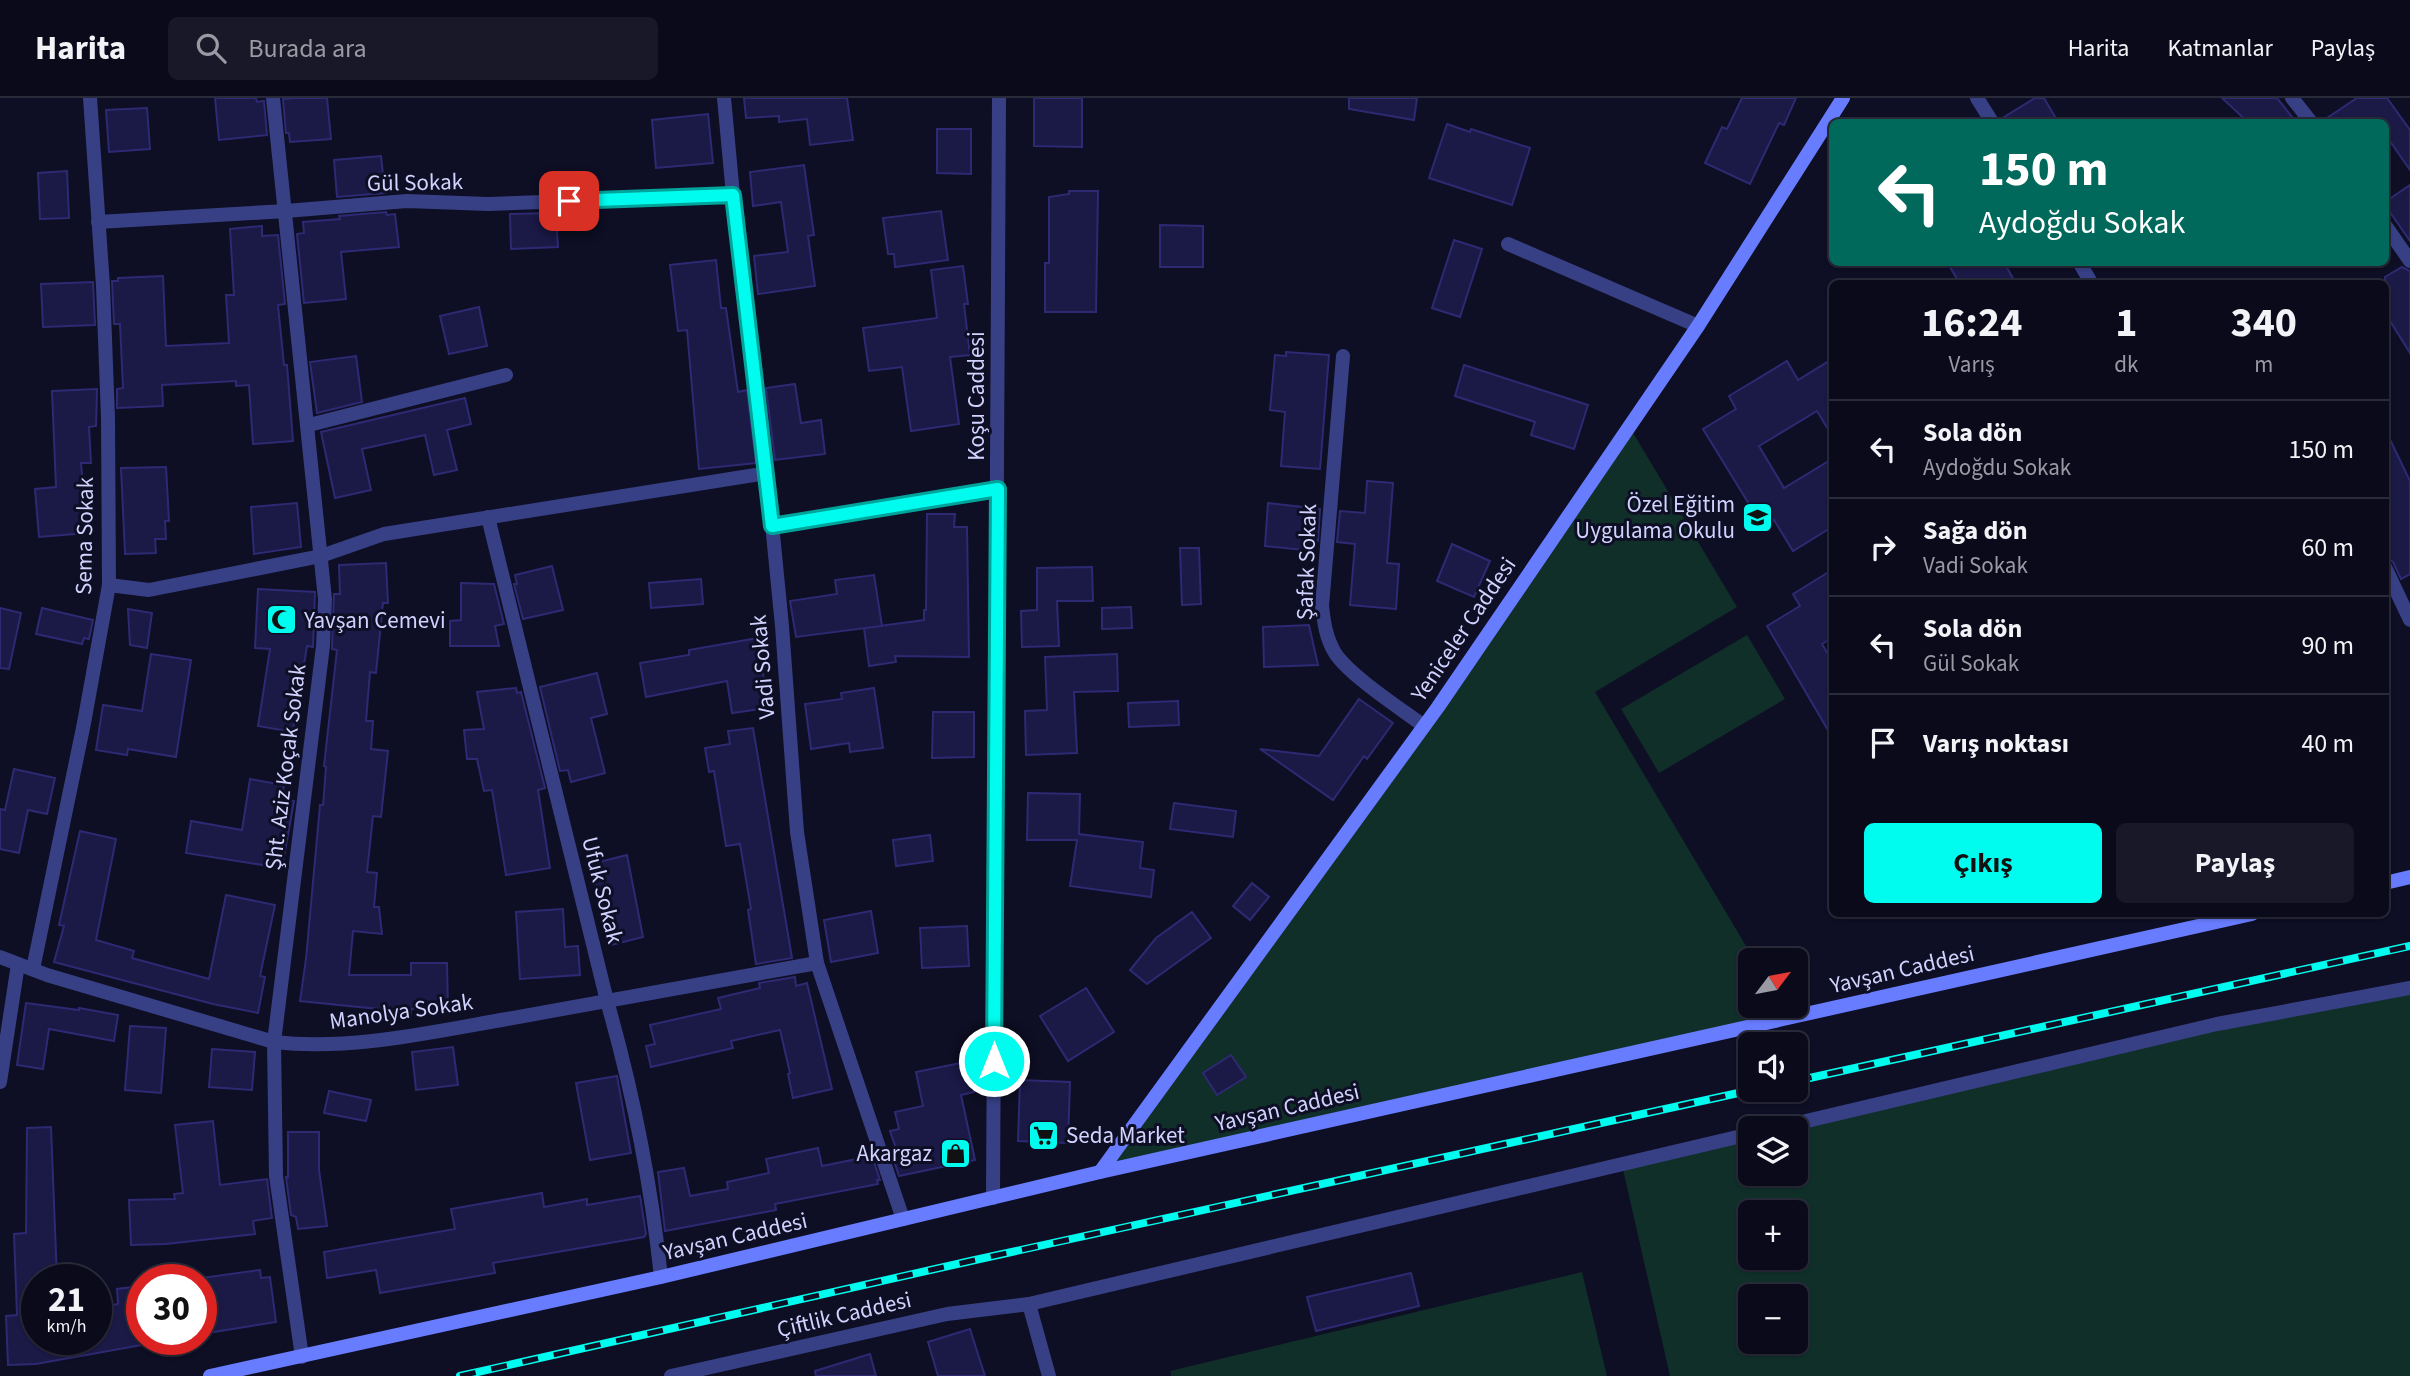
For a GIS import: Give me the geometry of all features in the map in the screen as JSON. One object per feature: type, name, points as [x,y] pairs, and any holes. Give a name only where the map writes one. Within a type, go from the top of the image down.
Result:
[{"type":"street","name":"Sema Sokak","points":[[33,969],[84,723],[109,585],[108,418],[90,98]]},
{"type":"street","name":"Şht. Aziz Koçak Sokak","points":[[274,98],[325,599],[323,646],[274,1041],[276,1176],[302,1357]]},
{"type":"street","name":"Vadi Sokak","points":[[724,98],[733,195],[767,473],[797,832],[817,963],[903,1219]]},
{"type":"street","name":"Koşu Caddesi","points":[[992,1198],[999,98]]},
{"type":"street","name":"Yeniceler Caddesi","points":[[1830,119],[1843,98]]},
{"type":"street","points":[[1977,98],[1990,119]]},
{"type":"street","points":[[2292,98],[2309,119]]},
{"type":"street","name":"Yeniceler Caddesi","points":[[1100,1172],[1424,726],[1698,326],[1829,120]]},
{"type":"street","name":"Gül Sokak","points":[[99,222],[407,201],[488,204],[733,195]]},
{"type":"street","points":[[2389,231],[2410,261]]},
{"type":"street","points":[[1508,244],[1698,326]]},
{"type":"street","name":"Şafak Sokak","points":[[1343,356],[1322,606],[1324,624],[1332,646],[1344,664],[1424,726]]},
{"type":"street","points":[[309,425],[506,375]]},
{"type":"street","points":[[109,585],[149,590],[321,556],[384,534],[767,473]]},
{"type":"street","points":[[772,526],[998,489]]},
{"type":"street","name":"Ufuk Sokak","points":[[488,517],[607,1001],[628,1075],[646,1162],[662,1277]]},
{"type":"street","points":[[2389,575],[2410,620]]},
{"type":"street","points":[[2389,882],[2410,877]]},
{"type":"street","name":"Yavşan Caddesi","points":[[210,1376],[662,1277],[1100,1172],[2239,917]]},
{"type":"street","name":"Manolya Sokak","points":[[0,957],[274,1041],[307,1046],[377,1039],[817,963]]},
{"type":"street","points":[[0,1082],[18,964]]},
{"type":"street","points":[[1808,1121],[2217,1024],[2410,988]]},
{"type":"street","name":"Çiftlik Caddesi","points":[[671,1376],[947,1314],[1029,1304],[1738,1137]]},
{"type":"street","points":[[1029,1304],[1049,1376]]},
{"type":"green space","points":[[1629,426],[1737,607],[1595,692],[1747,948],[1738,948],[1738,1018],[1784,1018],[1100,1172]]},
{"type":"green space","points":[[1747,635],[1785,699],[1659,773],[1621,709]]},
{"type":"green space","points":[[2410,988],[2410,1376],[1670,1376],[1622,1165],[1738,1137],[1738,1186],[1808,1186],[1808,1121]]},
{"type":"green space","points":[[1582,1272],[1607,1376],[1171,1376],[1170,1371]]},
{"type":"building","points":[[215,98],[256,98],[257,102],[264,101],[267,135],[219,140]]},
{"type":"building","points":[[327,98],[331,139],[290,142],[289,133],[286,133],[283,99]]},
{"type":"building","points":[[744,98],[847,98],[853,140],[810,145],[807,119],[779,122],[779,116],[746,118]]},
{"type":"building","points":[[1034,98],[1082,98],[1082,147],[1034,146]]},
{"type":"building","points":[[1349,98],[1417,98],[1414,120],[1349,109]]},
{"type":"building","points":[[1742,98],[1796,98],[1784,125],[1779,123],[1750,184],[1705,163],[1722,127],[1727,129]]},
{"type":"building","points":[[2035,98],[2044,98],[2056,119],[2001,119]]},
{"type":"building","points":[[2222,98],[2277,98],[2294,119],[2245,119]]},
{"type":"building","points":[[2357,98],[2387,98],[2410,130],[2410,170],[2389,140],[2389,119],[2326,119]]},
{"type":"building","points":[[147,108],[150,149],[109,152],[106,110]]},
{"type":"building","points":[[708,114],[713,163],[656,168],[652,120]]},
{"type":"building","points":[[1447,124],[1530,148],[1512,205],[1429,178]]},
{"type":"building","points":[[937,129],[971,129],[971,174],[937,173]]},
{"type":"building","points":[[381,156],[385,193],[337,197],[334,160]]},
{"type":"building","points":[[804,165],[814,235],[808,236],[815,286],[758,294],[754,256],[788,252],[781,202],[753,206],[750,172]]},
{"type":"building","points":[[67,171],[69,218],[40,219],[38,173]]},
{"type":"building","points":[[2410,185],[2410,241],[2389,211],[2389,199]]},
{"type":"building","points":[[1069,191],[1098,191],[1096,312],[1045,312],[1045,263],[1049,263],[1049,197],[1069,194]]},
{"type":"building","points":[[941,211],[948,260],[895,267],[894,254],[888,254],[883,218]]},
{"type":"building","points":[[386,212],[387,215],[395,214],[399,247],[341,252],[346,299],[304,303],[297,234],[304,233],[303,222]]},
{"type":"building","points":[[556,213],[558,247],[511,249],[510,214]]},
{"type":"building","points":[[1160,225],[1203,226],[1203,267],[1160,267]]},
{"type":"building","points":[[262,226],[262,236],[278,235],[285,304],[278,305],[284,365],[287,365],[293,441],[253,444],[249,385],[236,386],[236,381],[162,385],[163,406],[117,408],[117,389],[123,388],[120,324],[114,324],[112,281],[118,281],[118,278],[163,276],[166,346],[229,343],[226,295],[234,295],[230,229]]},
{"type":"building","points":[[1454,240],[1482,249],[1460,317],[1432,308]]},
{"type":"building","points":[[716,260],[721,308],[726,308],[738,392],[747,390],[756,463],[699,469],[687,330],[678,331],[670,265]]},
{"type":"building","points":[[963,266],[970,355],[950,357],[959,424],[911,431],[902,367],[869,371],[863,328],[937,318],[931,270]]},
{"type":"building","points":[[1949,266],[2006,266],[2014,280],[1958,280]]},
{"type":"building","points":[[2402,267],[2410,271],[2410,353],[2389,319],[2389,280],[2385,280],[2385,277]]},
{"type":"building","points":[[93,282],[95,325],[43,327],[41,284]]},
{"type":"building","points":[[479,307],[487,346],[449,354],[440,316]]},
{"type":"building","points":[[1286,352],[1329,355],[1320,469],[1281,466],[1285,412],[1270,410],[1275,355],[1286,356]]},
{"type":"building","points":[[356,356],[362,402],[317,413],[310,362]]},
{"type":"building","points":[[1787,361],[1798,380],[1829,361],[1829,431],[1817,411],[1759,446],[1784,488],[1829,461],[1829,529],[1793,551],[1774,520],[1763,527],[1703,429],[1736,409],[1729,396]]},
{"type":"building","points":[[1464,365],[1588,405],[1574,449],[1531,435],[1535,422],[1455,396]]},
{"type":"building","points":[[795,384],[801,423],[821,420],[825,454],[775,460],[766,388]]},
{"type":"building","points":[[97,389],[96,426],[89,427],[91,463],[81,463],[87,533],[39,537],[35,489],[56,487],[52,391]]},
{"type":"building","points":[[465,398],[471,424],[447,430],[457,470],[434,475],[425,435],[362,449],[371,490],[335,498],[321,432]]},
{"type":"building","points":[[2389,437],[2410,481],[2410,574],[2401,579],[2389,560]]},
{"type":"building","points":[[166,467],[169,521],[165,521],[166,539],[155,539],[156,553],[125,554],[121,468]]},
{"type":"building","points":[[1367,481],[1393,483],[1387,563],[1399,564],[1396,609],[1350,605],[1355,544],[1337,542],[1340,511],[1365,513]]},
{"type":"building","points":[[297,503],[301,547],[254,554],[251,507]]},
{"type":"building","points":[[1268,503],[1320,509],[1318,541],[1314,540],[1313,551],[1265,546]]},
{"type":"building","points":[[927,514],[955,514],[954,527],[967,527],[969,657],[895,656],[896,662],[869,666],[864,628],[924,620]]},
{"type":"building","points":[[1452,544],[1490,561],[1474,597],[1437,581]]},
{"type":"building","points":[[1180,548],[1199,548],[1201,604],[1182,605]]},
{"type":"building","points":[[386,563],[388,603],[383,603],[376,673],[370,672],[366,721],[373,721],[371,749],[388,751],[381,817],[373,816],[367,872],[377,873],[374,907],[379,907],[382,934],[353,931],[349,975],[411,975],[411,963],[447,963],[448,1009],[411,1009],[411,1016],[378,1016],[378,1009],[300,1001],[320,805],[323,805],[324,766],[337,650],[332,649],[334,594],[340,594],[339,565]]},
{"type":"building","points":[[552,566],[563,610],[523,619],[514,584],[517,584],[515,575]]},
{"type":"building","points":[[1092,567],[1093,601],[1057,601],[1059,646],[1022,647],[1021,611],[1037,610],[1037,568]]},
{"type":"building","points":[[1829,572],[1829,640],[1822,644],[1829,656],[1829,732],[1767,626],[1800,606],[1793,594]]},
{"type":"building","points":[[874,575],[882,626],[796,637],[790,601],[837,594],[835,580]]},
{"type":"building","points":[[701,579],[703,604],[651,608],[649,583]]},
{"type":"building","points":[[461,583],[494,584],[504,624],[495,626],[499,646],[450,646],[450,621],[461,620]]},
{"type":"building","points":[[258,589],[315,592],[313,647],[307,646],[293,732],[258,726],[270,649],[255,648]]},
{"type":"building","points":[[1131,607],[1132,628],[1102,629],[1102,608]]},
{"type":"building","points":[[0,608],[21,613],[9,669],[0,668]]},
{"type":"building","points":[[42,608],[93,620],[89,639],[84,638],[82,644],[36,634]]},
{"type":"building","points":[[128,609],[152,613],[147,648],[130,645]]},
{"type":"building","points":[[1309,625],[1318,665],[1264,667],[1263,627]]},
{"type":"building","points":[[758,638],[768,708],[732,713],[727,681],[646,697],[640,663],[689,655],[689,650]]},
{"type":"building","points":[[151,654],[191,660],[176,757],[128,749],[127,755],[96,750],[103,705],[142,711]]},
{"type":"building","points":[[1117,654],[1118,691],[1074,692],[1077,753],[1026,755],[1025,711],[1047,710],[1045,657]]},
{"type":"building","points":[[597,673],[607,714],[591,718],[605,773],[571,782],[568,770],[560,771],[540,687]]},
{"type":"building","points":[[516,688],[517,693],[521,692],[545,788],[538,790],[550,868],[506,875],[492,790],[484,791],[477,759],[467,759],[464,730],[484,729],[477,692]]},
{"type":"building","points":[[874,688],[883,748],[850,752],[849,743],[811,749],[805,704],[842,699],[841,693]]},
{"type":"building","points":[[1359,699],[1393,723],[1367,759],[1364,756],[1333,800],[1260,749],[1319,756]]},
{"type":"building","points":[[1178,701],[1179,725],[1129,727],[1128,703]]},
{"type":"building","points":[[933,712],[974,712],[974,757],[932,758]]},
{"type":"building","points":[[753,728],[792,958],[756,964],[748,910],[751,909],[740,844],[726,846],[714,771],[709,772],[705,748],[730,744],[728,731]]},
{"type":"building","points":[[14,769],[55,778],[47,814],[28,810],[19,853],[0,849],[0,809],[5,810]]},
{"type":"building","points":[[250,779],[284,785],[282,799],[294,801],[282,868],[186,853],[191,821],[242,830]]},
{"type":"building","points":[[1028,793],[1080,794],[1079,834],[1143,842],[1140,868],[1154,870],[1151,897],[1070,886],[1077,840],[1027,840]]},
{"type":"building","points":[[1174,803],[1236,811],[1233,837],[1170,829]]},
{"type":"building","points":[[80,831],[116,839],[96,940],[134,951],[132,958],[209,979],[226,895],[275,905],[260,976],[265,977],[258,1013],[213,1004],[54,962],[64,926],[59,925]]},
{"type":"building","points":[[930,835],[933,861],[896,866],[893,840]]},
{"type":"building","points":[[627,855],[643,937],[611,945],[591,864]]},
{"type":"building","points":[[1252,883],[1269,897],[1250,920],[1233,906]]},
{"type":"building","points":[[563,909],[565,947],[578,946],[580,975],[520,979],[516,912]]},
{"type":"building","points":[[871,911],[878,953],[831,962],[824,920]]},
{"type":"building","points":[[1192,912],[1211,938],[1147,984],[1130,970],[1156,938]]},
{"type":"building","points":[[967,926],[969,966],[922,968],[920,928]]},
{"type":"building","points":[[795,977],[796,986],[807,983],[832,1089],[793,1098],[780,1030],[731,1041],[733,1048],[651,1067],[646,1046],[655,1044],[650,1025],[721,1009],[718,998],[760,988],[759,983]]},
{"type":"building","points":[[1086,988],[1114,1032],[1068,1061],[1040,1016]]},
{"type":"building","points":[[26,1003],[118,1015],[114,1041],[49,1029],[43,1069],[17,1065]]},
{"type":"building","points":[[130,1026],[166,1028],[161,1093],[125,1090]]},
{"type":"building","points":[[453,1047],[458,1085],[416,1090],[412,1052]]},
{"type":"building","points":[[212,1049],[255,1052],[252,1090],[209,1087]]},
{"type":"building","points":[[1231,1055],[1246,1077],[1217,1095],[1203,1073]]},
{"type":"building","points":[[975,1060],[974,1092],[961,1095],[975,1160],[899,1176],[891,1152],[897,1151],[890,1131],[899,1129],[895,1112],[923,1106],[916,1072]]},
{"type":"building","points":[[617,1076],[631,1153],[590,1160],[576,1083]]},
{"type":"building","points":[[1020,1080],[1070,1082],[1068,1143],[1018,1141]]},
{"type":"building","points":[[329,1091],[371,1100],[366,1121],[324,1113]]},
{"type":"building","points":[[213,1121],[220,1185],[267,1179],[272,1218],[253,1221],[255,1234],[131,1245],[129,1200],[175,1199],[174,1194],[183,1193],[175,1125]]},
{"type":"building","points":[[51,1127],[56,1264],[21,1264],[21,1355],[86,1355],[36,1364],[8,1365],[6,1316],[17,1315],[14,1234],[26,1233],[27,1128]]},
{"type":"building","points":[[288,1132],[319,1132],[319,1170],[327,1226],[298,1229],[296,1217],[291,1215],[286,1177]]},
{"type":"building","points":[[818,1148],[822,1166],[872,1156],[880,1180],[877,1180],[878,1184],[775,1204],[776,1210],[665,1231],[658,1172],[684,1168],[690,1196],[728,1189],[727,1182],[769,1173],[766,1159]]},
{"type":"building","points":[[542,1193],[544,1207],[587,1199],[587,1205],[640,1196],[646,1234],[644,1237],[493,1263],[495,1273],[380,1293],[376,1270],[327,1278],[324,1252],[455,1229],[451,1209]]},
{"type":"building","points":[[260,1270],[261,1278],[270,1277],[276,1322],[217,1331],[217,1276]]},
{"type":"building","points":[[1411,1273],[1419,1306],[1316,1331],[1307,1297]]},
{"type":"building","points":[[126,1288],[126,1348],[112,1350],[112,1305],[118,1304],[117,1289]]},
{"type":"building","points":[[970,1329],[985,1376],[938,1376],[928,1342]]},
{"type":"building","points":[[870,1354],[876,1376],[816,1376],[815,1371]]},
{"type":"railway","points":[[1808,1078],[2410,946]]},
{"type":"railway","points":[[460,1376],[1738,1093]]},
{"type":"place","name":"Özel Eğitim Uygulama Okulu","points":[[1758,517]]},
{"type":"place","name":"Yavşan Cemevi","points":[[281,620]]},
{"type":"place","name":"Seda Market","points":[[1043,1135]]},
{"type":"place","name":"Akargaz","points":[[955,1153]]},
{"type":"route","points":[[569,201],[733,195],[772,526],[998,489],[994,1061]]}]
